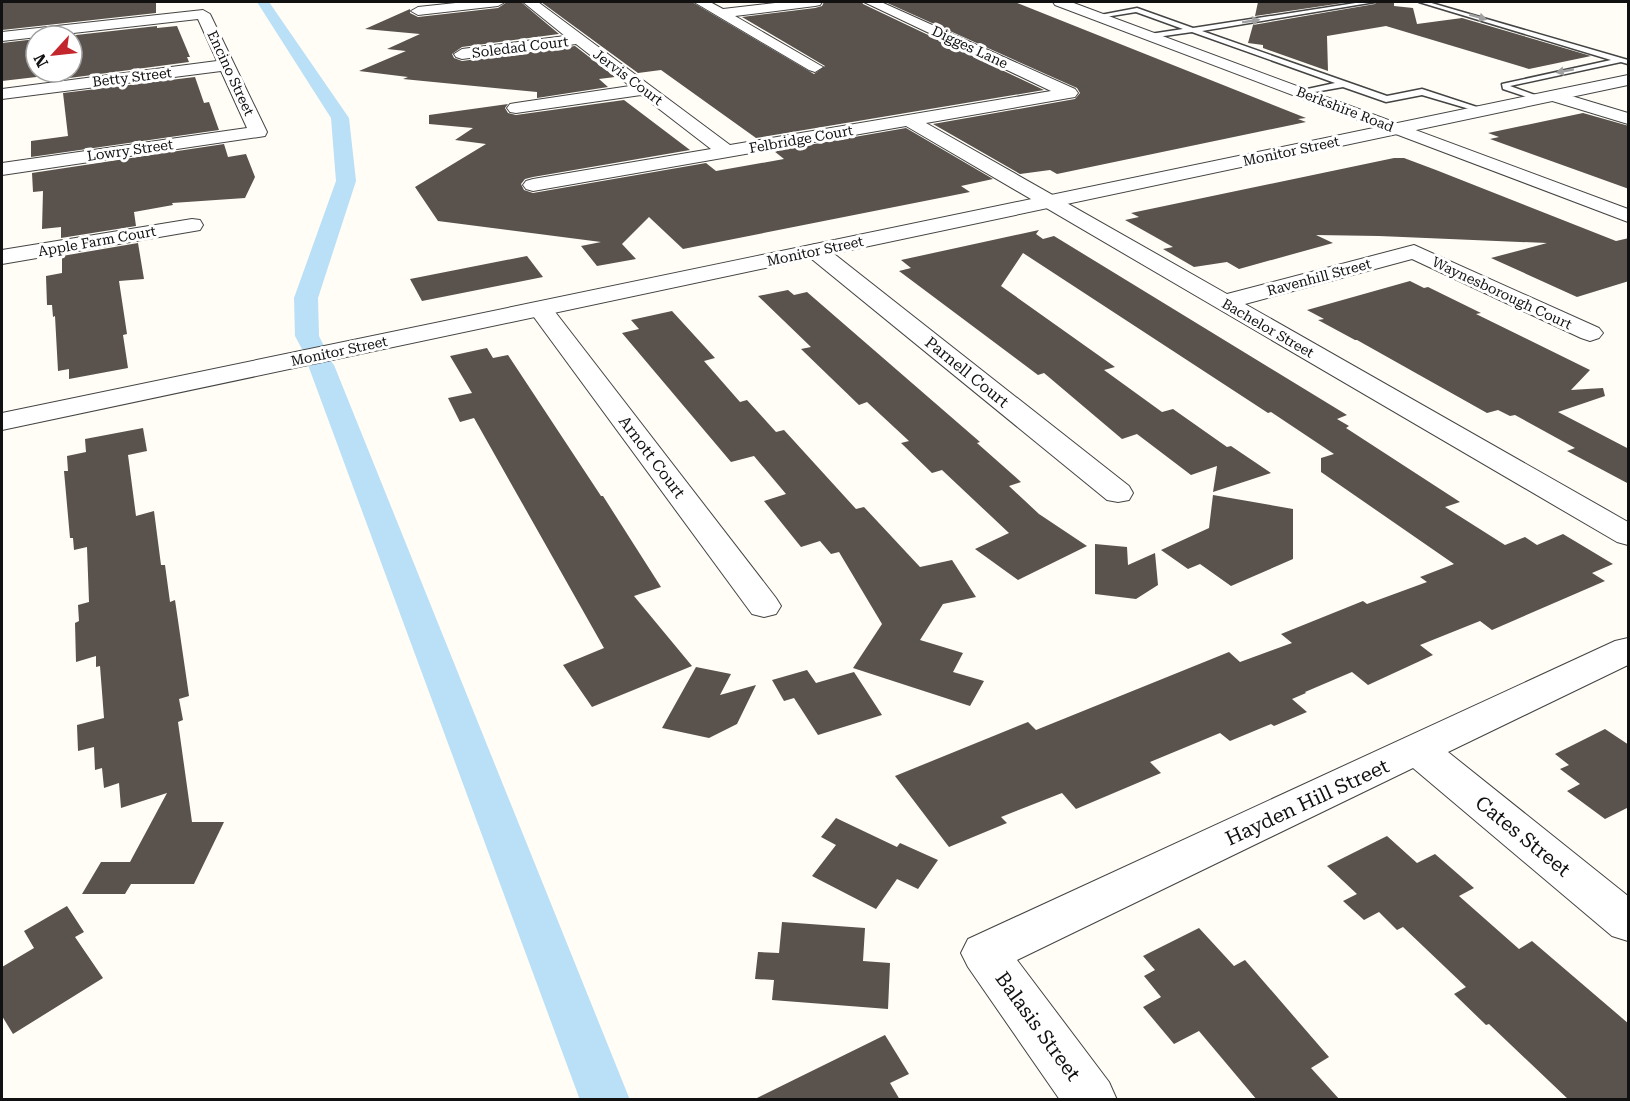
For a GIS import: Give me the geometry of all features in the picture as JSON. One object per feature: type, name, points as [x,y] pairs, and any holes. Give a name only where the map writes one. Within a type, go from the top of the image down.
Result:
[{"type":"street","points":[[418,11],[498,2]]},
{"type":"street","name":"Jervis Court","points":[[530,2],[727,152]]},
{"type":"street","points":[[701,2],[815,67]]},
{"type":"street","points":[[722,14],[815,2]]},
{"type":"street","name":"Digges Lane","points":[[871,2],[1069,93]]},
{"type":"street","name":"Berkshire Road","points":[[1060,2],[1629,216]]},
{"type":"street","name":"Encino Street","points":[[2,36],[117,18],[203,14],[258,132]]},
{"type":"street","name":"Soledad Court","points":[[462,54],[579,39]]},
{"type":"street","name":"Betty Street","points":[[2,94],[227,65]]},
{"type":"street","name":"Monitor Street","points":[[2,422],[1548,97],[1626,67]]},
{"type":"street","points":[[516,108],[644,89]]},
{"type":"street","name":"Felbridge Court","points":[[533,185],[1069,93]]},
{"type":"street","points":[[1548,97],[1629,119]]},
{"type":"street","name":"Bachelor Street","points":[[908,120],[1629,535]]},
{"type":"street","name":"Lowry Street","points":[[2,169],[258,132]]},
{"type":"street","name":"Apple Farm Court","points":[[2,257],[192,225]]},
{"type":"street","name":"Parnell Court","points":[[816,251],[1118,494]]},
{"type":"street","name":"Ravenhill Street","points":[[1224,302],[1414,252]]},
{"type":"street","name":"Waynesborough Court","points":[[1414,252],[1590,333]]},
{"type":"street","name":"Arnott Court","points":[[540,309],[764,606]]},
{"type":"street","name":"Hayden Hill Street","points":[[985,953],[1629,650]]},
{"type":"street","name":"Cates Street","points":[[1418,750],[1629,922]]},
{"type":"street","name":"Balasis Street","points":[[985,953],[1091,1100]]},
{"type":"lane","points":[[1153,36],[1372,2]]},
{"type":"lane","points":[[1422,2],[1626,67]]},
{"type":"lane","points":[[1099,16],[1137,10],[1386,99],[1422,92],[1480,111]]},
{"type":"lane","points":[[1548,97],[1506,87],[1506,84],[1626,67]]},
{"type":"lane","points":[[1301,93],[1345,84]]},
{"type":"building","points":[[2,2],[156,2],[156,13],[56,24],[24,24],[24,28],[2,30]]},
{"type":"building","points":[[507,2],[521,2],[559,34],[462,47],[452,54],[454,58],[462,61],[575,46],[615,77],[599,79],[608,87],[537,98],[537,92],[403,79],[408,77],[359,71],[406,51],[387,49],[420,34],[365,29],[410,9],[410,13],[418,17],[498,8]]},
{"type":"building","points":[[541,2],[692,2],[814,74],[825,66],[742,17],[815,8],[822,6],[824,2],[862,2],[1044,90],[756,138],[661,70],[638,73]]},
{"type":"building","points":[[885,2],[1015,2],[1306,118],[1298,119],[1306,122],[1057,174],[1050,170],[1020,174],[933,124],[1075,99],[1080,93],[1077,88]]},
{"type":"building","points":[[1258,2],[1350,2],[1255,16]]},
{"type":"building","points":[[1377,2],[1394,2],[1394,6],[1413,8],[1417,24],[1462,18],[1591,56],[1529,69],[1386,26],[1327,36],[1328,71],[1263,48],[1263,45],[1248,43],[1253,25]]},
{"type":"building","points":[[177,26],[190,57],[187,57],[189,62],[84,76],[84,34]]},
{"type":"building","points":[[24,40],[24,78],[2,81],[2,43]]},
{"type":"building","points":[[195,77],[204,103],[209,102],[219,130],[31,157],[31,141],[68,136],[63,93]]},
{"type":"building","points":[[624,100],[690,150],[533,177],[525,179],[521,184],[524,190],[533,193],[706,163],[716,171],[784,159],[774,151],[906,128],[993,179],[961,186],[970,192],[683,249],[649,217],[622,244],[636,259],[597,266],[581,246],[601,242],[438,221],[415,187],[486,144],[455,140],[473,128],[429,124],[429,115],[508,104],[505,108],[508,113],[516,115]]},
{"type":"building","points":[[1583,113],[1629,126],[1629,189],[1490,139],[1499,137],[1488,133]]},
{"type":"building","points":[[224,144],[228,157],[246,154],[255,177],[245,198],[172,203],[173,205],[134,212],[136,226],[61,238],[61,227],[42,229],[43,191],[33,192],[32,173]]},
{"type":"building","points":[[1394,158],[1404,158],[1616,241],[1629,238],[1629,281],[1577,297],[1491,258],[1547,243],[1379,236],[1316,235],[1333,243],[1239,269],[1227,262],[1194,267],[1163,249],[1173,247],[1125,220],[1139,217],[1131,213]]},
{"type":"building","points":[[1039,230],[1036,234],[1043,239],[1054,236],[1347,415],[1337,419],[1349,426],[1346,428],[1460,502],[1445,507],[1505,545],[1525,537],[1537,545],[1563,534],[1613,564],[1592,573],[1605,581],[1492,630],[1480,621],[1420,645],[1433,655],[1368,685],[1352,672],[1305,692],[1292,699],[1307,712],[1230,741],[1220,733],[1150,762],[1161,773],[1076,809],[1062,793],[1001,817],[1007,823],[949,847],[895,776],[1028,722],[1036,730],[1229,652],[1240,662],[1292,643],[1281,634],[1363,601],[1367,604],[1427,582],[1420,577],[1454,564],[1321,472],[1321,458],[1334,454],[1023,253],[1001,286],[1115,367],[1104,370],[1162,412],[1173,409],[1227,447],[1231,446],[1271,473],[1213,492],[1217,466],[1191,475],[1137,434],[1122,439],[1044,373],[1038,375],[899,271],[911,268],[901,260]]},
{"type":"building","points":[[138,243],[144,279],[119,281],[127,334],[123,335],[128,368],[69,379],[69,369],[58,371],[55,316],[53,317],[52,305],[47,305],[46,276],[62,273],[62,256]]},
{"type":"building","points":[[527,256],[543,277],[422,301],[410,279]]},
{"type":"building","points":[[1410,281],[1424,288],[1428,287],[1481,313],[1476,314],[1590,370],[1571,390],[1603,388],[1605,396],[1558,412],[1629,449],[1629,484],[1567,451],[1575,448],[1515,415],[1510,416],[1498,410],[1487,413],[1318,320],[1324,319],[1307,310]]},
{"type":"building","points":[[788,290],[794,295],[807,292],[980,442],[977,443],[1021,482],[1009,486],[1039,514],[1087,546],[1018,580],[975,549],[1009,533],[942,470],[932,473],[901,443],[909,441],[867,402],[859,405],[801,349],[811,347],[758,296]]},
{"type":"building","points":[[672,311],[715,358],[704,361],[740,402],[747,400],[776,432],[784,430],[856,509],[864,507],[920,567],[952,560],[976,597],[943,604],[920,640],[963,653],[953,672],[984,681],[970,706],[853,668],[882,624],[839,552],[831,554],[820,541],[801,547],[764,501],[786,494],[754,456],[731,462],[622,333],[639,329],[631,320]]},
{"type":"building","points":[[487,348],[493,358],[508,355],[603,496],[661,587],[634,596],[692,666],[592,707],[563,665],[604,648],[474,418],[460,422],[448,398],[472,393],[450,356]]},
{"type":"building","points":[[143,428],[147,451],[128,455],[136,516],[154,511],[161,565],[165,565],[170,602],[175,600],[189,696],[179,699],[183,720],[178,722],[192,822],[224,822],[194,884],[131,884],[125,894],[82,894],[101,862],[130,862],[167,793],[121,808],[119,783],[104,788],[102,768],[95,770],[94,747],[78,751],[77,725],[104,718],[100,666],[96,667],[96,656],[76,662],[75,623],[79,621],[78,605],[89,602],[87,547],[74,550],[73,538],[70,538],[64,471],[68,471],[67,456],[86,452],[85,439]]},
{"type":"building","points":[[1213,495],[1293,509],[1293,559],[1231,586],[1200,564],[1188,569],[1161,550],[1209,528]]},
{"type":"building","points":[[1095,544],[1127,547],[1128,565],[1155,553],[1158,585],[1136,599],[1095,594]]},
{"type":"building","points":[[696,667],[731,674],[720,695],[756,685],[737,724],[709,738],[662,728]]},
{"type":"building","points":[[807,670],[816,683],[854,672],[882,715],[818,735],[794,698],[784,701],[772,680]]},
{"type":"building","points":[[1605,729],[1629,745],[1629,807],[1605,819],[1567,791],[1580,784],[1560,769],[1569,765],[1555,754]]},
{"type":"building","points":[[836,818],[897,847],[900,843],[938,860],[918,889],[897,879],[876,909],[812,876],[836,845],[821,837]]},
{"type":"building","points":[[1387,836],[1417,863],[1435,854],[1474,888],[1459,896],[1519,949],[1532,941],[1629,1024],[1629,1100],[1569,1100],[1454,994],[1466,987],[1403,927],[1397,930],[1379,912],[1364,920],[1343,901],[1357,894],[1327,866]]},
{"type":"building","points":[[67,906],[84,932],[75,937],[103,978],[13,1034],[2,1016],[2,967],[34,948],[24,931]]},
{"type":"building","points":[[782,922],[865,928],[863,961],[890,963],[888,1009],[772,1000],[774,980],[755,979],[758,952],[779,953]]},
{"type":"building","points":[[1199,928],[1234,966],[1245,960],[1329,1057],[1311,1068],[1340,1100],[1257,1100],[1199,1031],[1174,1044],[1143,1007],[1161,997],[1144,976],[1155,970],[1143,956]]},
{"type":"building","points":[[885,1035],[909,1074],[890,1083],[900,1100],[753,1100]]},
{"type":"waterway","points":[[263,2],[340,118],[346,181],[306,298],[307,336],[312,346]]},
{"type":"waterway","points":[[321,365],[605,1100]]}]
